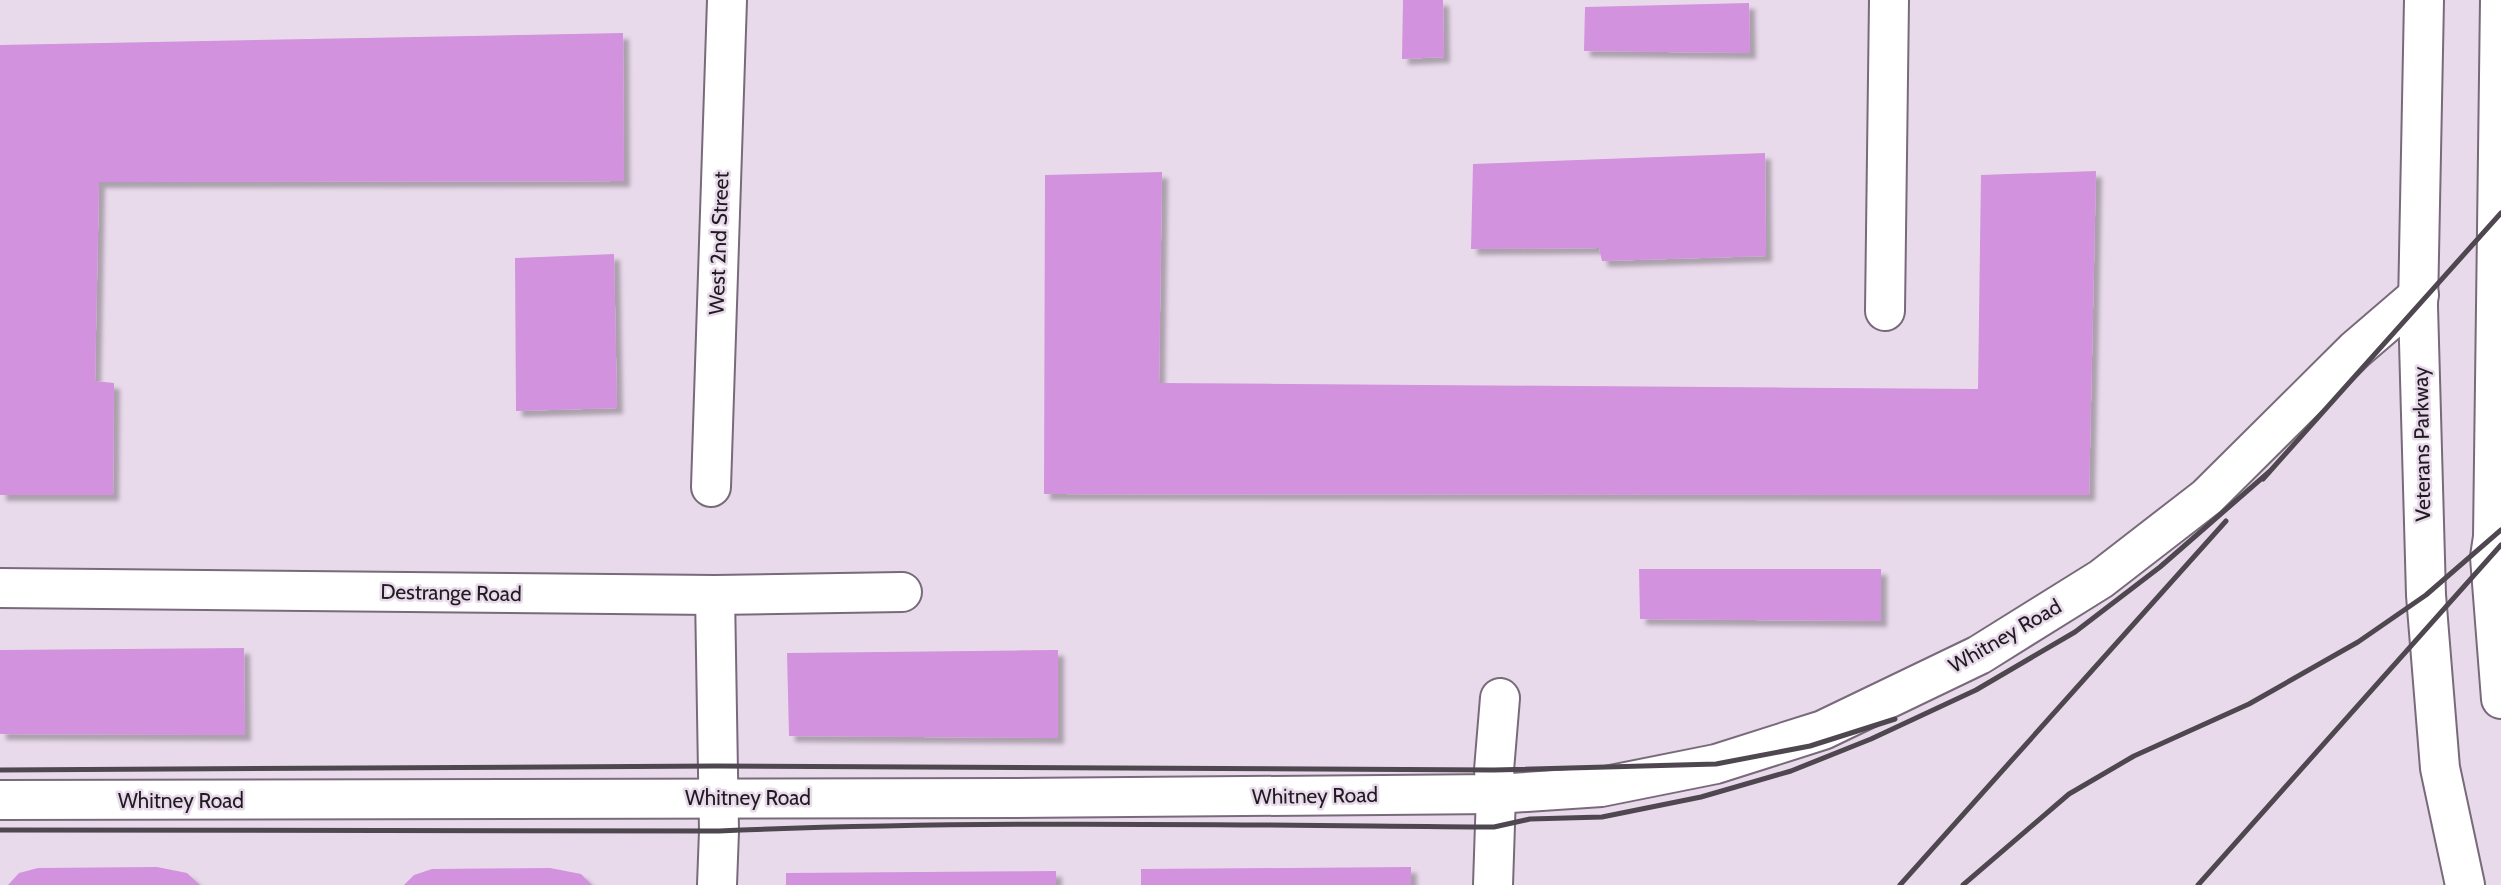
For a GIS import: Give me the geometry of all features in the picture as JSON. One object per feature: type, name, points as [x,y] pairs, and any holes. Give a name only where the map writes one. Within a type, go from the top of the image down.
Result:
[{"type":"street","name":"West 2nd Street","points":[[711,487],[727,0]]},
{"type":"street","points":[[1885,311],[1889,0]]},
{"type":"street","name":"Veterans Parkway","points":[[2424,0],[2419,295],[2426,595],[2440,768],[2465,885]]},
{"type":"street","points":[[2500,0],[2493,537],[2490,557],[2501,699]]},
{"type":"street","name":"Whitney Road","points":[[0,800],[1496,794],[1601,787],[1716,764],[1823,730],[1979,655],[2101,579],[2207,497],[2355,350],[2419,295]]},
{"type":"street","name":"Destrange Road","points":[[0,588],[715,595],[902,592]]},
{"type":"street","points":[[715,595],[717,885]]},
{"type":"street","points":[[1493,885],[1496,794],[1494,769],[1500,698]]},
{"type":"building","points":[[1403,0],[1443,0],[1444,57],[1402,59]]},
{"type":"building","points":[[1749,3],[1750,53],[1584,51],[1585,7]]},
{"type":"building","points":[[623,33],[624,181],[99,182],[95,381],[114,383],[113,495],[0,495],[0,45]]},
{"type":"building","points":[[1765,153],[1766,256],[1602,261],[1599,248],[1471,249],[1473,164]]},
{"type":"building","points":[[2096,171],[2089,495],[1044,494],[1045,175],[1162,172],[1159,383],[1978,389],[1981,175]]},
{"type":"building","points":[[614,254],[617,408],[516,411],[515,258]]},
{"type":"building","points":[[1639,569],[1881,569],[1881,621],[1640,619]]},
{"type":"building","points":[[244,648],[245,735],[0,734],[0,650]]},
{"type":"building","points":[[1058,650],[1058,738],[789,736],[787,653]]},
{"type":"building","points":[[157,867],[187,873],[200,885],[8,885],[19,873],[38,868]]},
{"type":"building","points":[[1411,867],[1411,885],[1141,885],[1141,869]]},
{"type":"building","points":[[550,868],[581,874],[592,885],[404,885],[414,875],[432,869]]},
{"type":"building","points":[[1056,871],[1056,885],[786,885],[786,873]]},
{"type":"railway","points":[[2263,479],[2501,213]]},
{"type":"railway","points":[[0,830],[719,831],[913,825],[1106,824],[1494,827],[1530,819],[1602,817],[1701,797],[1791,771],[1871,739],[1976,690],[2075,632],[2160,567],[2269,472]]},
{"type":"railway","points":[[1900,885],[2226,521]]},
{"type":"railway","points":[[1963,885],[2069,794],[2134,756],[2249,704],[2358,642],[2426,595],[2501,530]]},
{"type":"railway","points":[[2198,885],[2501,545]]},
{"type":"railway","points":[[0,770],[717,766],[1494,770],[1716,764],[1810,746],[1895,719]]}]
